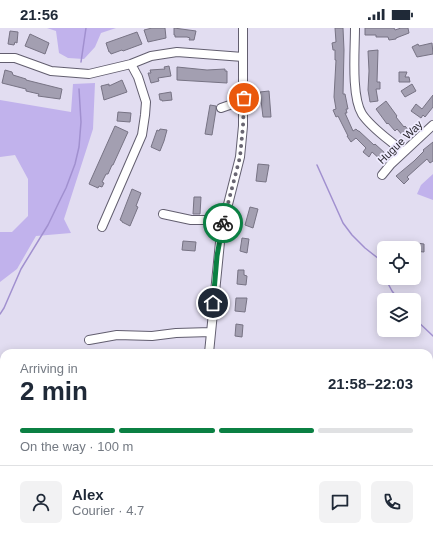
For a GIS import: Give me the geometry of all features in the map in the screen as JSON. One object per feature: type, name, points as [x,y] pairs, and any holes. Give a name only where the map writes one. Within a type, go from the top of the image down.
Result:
[{"type":"street","points":[[209,349],[217,256],[223,220],[240,157],[244,100],[243,28]]},
{"type":"street","points":[[356,28],[356,87],[359,107],[369,122],[403,152]]},
{"type":"street","points":[[0,58],[15,58],[51,71],[89,74],[131,64],[151,56],[177,52],[243,57]]},
{"type":"street","points":[[102,227],[142,135],[146,102],[138,77],[131,64]]},
{"type":"street","points":[[221,108],[244,100]]},
{"type":"street","name":"Hugue Way","points":[[382,175],[403,152],[433,125]]},
{"type":"street","points":[[163,214],[191,220],[223,220]]},
{"type":"street","points":[[89,340],[117,335],[152,336],[176,333],[211,332]]},
{"type":"shaded area","points":[[47,28],[116,28],[101,33],[95,47],[84,59],[68,58],[59,53],[56,31]]},
{"type":"shaded area","points":[[95,83],[93,129],[64,219],[71,233],[36,236],[17,269],[0,282],[0,232],[12,232],[28,216],[28,179],[15,155],[0,157],[0,100],[71,112],[73,84]]},
{"type":"shaded area","points":[[433,174],[433,200],[417,194],[421,185]]},
{"type":"building","points":[[152,28],[165,28],[166,38],[148,42],[144,30]]},
{"type":"building","points":[[174,28],[196,31],[194,40],[189,40],[190,38],[187,37],[175,37]]},
{"type":"building","points":[[335,28],[343,28],[343,94],[345,94],[348,109],[346,109],[347,113],[345,113],[353,131],[356,129],[359,131],[386,154],[381,160],[372,152],[369,157],[363,152],[366,148],[356,138],[351,142],[338,116],[336,117],[333,110],[336,109],[334,97],[336,60],[335,50],[333,50],[332,43],[336,42]]},
{"type":"building","points":[[365,28],[394,28],[395,30],[408,28],[409,33],[396,39],[389,40],[388,37],[365,35]]},
{"type":"building","points":[[10,31],[18,32],[17,43],[15,42],[14,45],[8,44]]},
{"type":"building","points":[[137,32],[142,44],[111,54],[109,52],[106,43]]},
{"type":"building","points":[[30,34],[49,43],[45,54],[25,46]]},
{"type":"building","points":[[432,43],[433,54],[417,57],[412,47],[418,44],[419,46]]},
{"type":"building","points":[[378,50],[377,82],[380,82],[380,89],[376,89],[378,101],[370,102],[368,90],[368,51]]},
{"type":"building","points":[[169,66],[171,76],[158,78],[159,81],[151,83],[148,73],[151,73],[150,70],[165,69],[164,67]]},
{"type":"building","points":[[177,67],[207,70],[225,69],[225,71],[227,71],[227,83],[177,80]]},
{"type":"building","points":[[5,70],[12,72],[13,75],[26,80],[62,89],[60,99],[38,96],[39,94],[26,91],[26,89],[2,83]]},
{"type":"building","points":[[399,72],[407,72],[405,77],[409,77],[410,82],[399,82]]},
{"type":"building","points":[[122,80],[127,92],[104,100],[101,86],[109,84],[109,86]]},
{"type":"building","points":[[412,84],[416,91],[405,97],[401,91]]},
{"type":"building","points":[[269,91],[271,117],[263,117],[260,92]]},
{"type":"building","points":[[171,92],[172,100],[160,100],[159,94]]},
{"type":"building","points":[[433,95],[433,107],[425,117],[423,115],[421,118],[411,111],[416,104],[422,109]]},
{"type":"building","points":[[386,101],[397,116],[396,117],[410,132],[404,137],[397,129],[395,131],[388,123],[387,124],[376,109]]},
{"type":"building","points":[[210,105],[216,106],[212,135],[205,134]]},
{"type":"building","points":[[118,112],[131,113],[130,122],[117,121]]},
{"type":"building","points":[[115,126],[128,132],[113,165],[102,182],[104,183],[102,187],[99,186],[98,188],[89,184]]},
{"type":"building","points":[[160,129],[167,130],[160,151],[151,147],[157,130],[159,131]]},
{"type":"building","points":[[433,142],[433,161],[430,163],[427,159],[407,177],[409,179],[404,184],[396,176]]},
{"type":"building","points":[[258,164],[269,165],[266,182],[256,181]]},
{"type":"building","points":[[132,189],[141,193],[136,206],[138,207],[130,226],[120,220]]},
{"type":"building","points":[[194,197],[201,197],[200,214],[193,214]]},
{"type":"building","points":[[250,207],[258,209],[253,228],[245,225]]},
{"type":"building","points":[[242,238],[249,239],[247,253],[240,251]]},
{"type":"building","points":[[183,241],[196,242],[195,251],[182,250]]},
{"type":"building","points":[[421,244],[424,244],[424,252],[421,252]]},
{"type":"building","points":[[238,270],[244,270],[244,275],[247,276],[246,285],[237,284]]},
{"type":"building","points":[[236,298],[247,298],[245,312],[235,311]]},
{"type":"building","points":[[236,324],[243,325],[242,337],[235,336]]},
{"type":"waterway","points":[[81,62],[86,28]]},
{"type":"waterway","points":[[0,314],[21,269],[48,225],[66,188],[75,164],[79,147],[81,122],[79,89]]},
{"type":"waterway","points":[[317,165],[343,223],[352,235],[377,257]]},
{"type":"waterway","points":[[389,285],[394,293]]},
{"type":"waterway","points":[[421,325],[433,336]]},
{"type":"way so far","points":[[223,223],[240,157],[244,98]]},
{"type":"route","points":[[213,303],[217,256],[223,223]]}]
